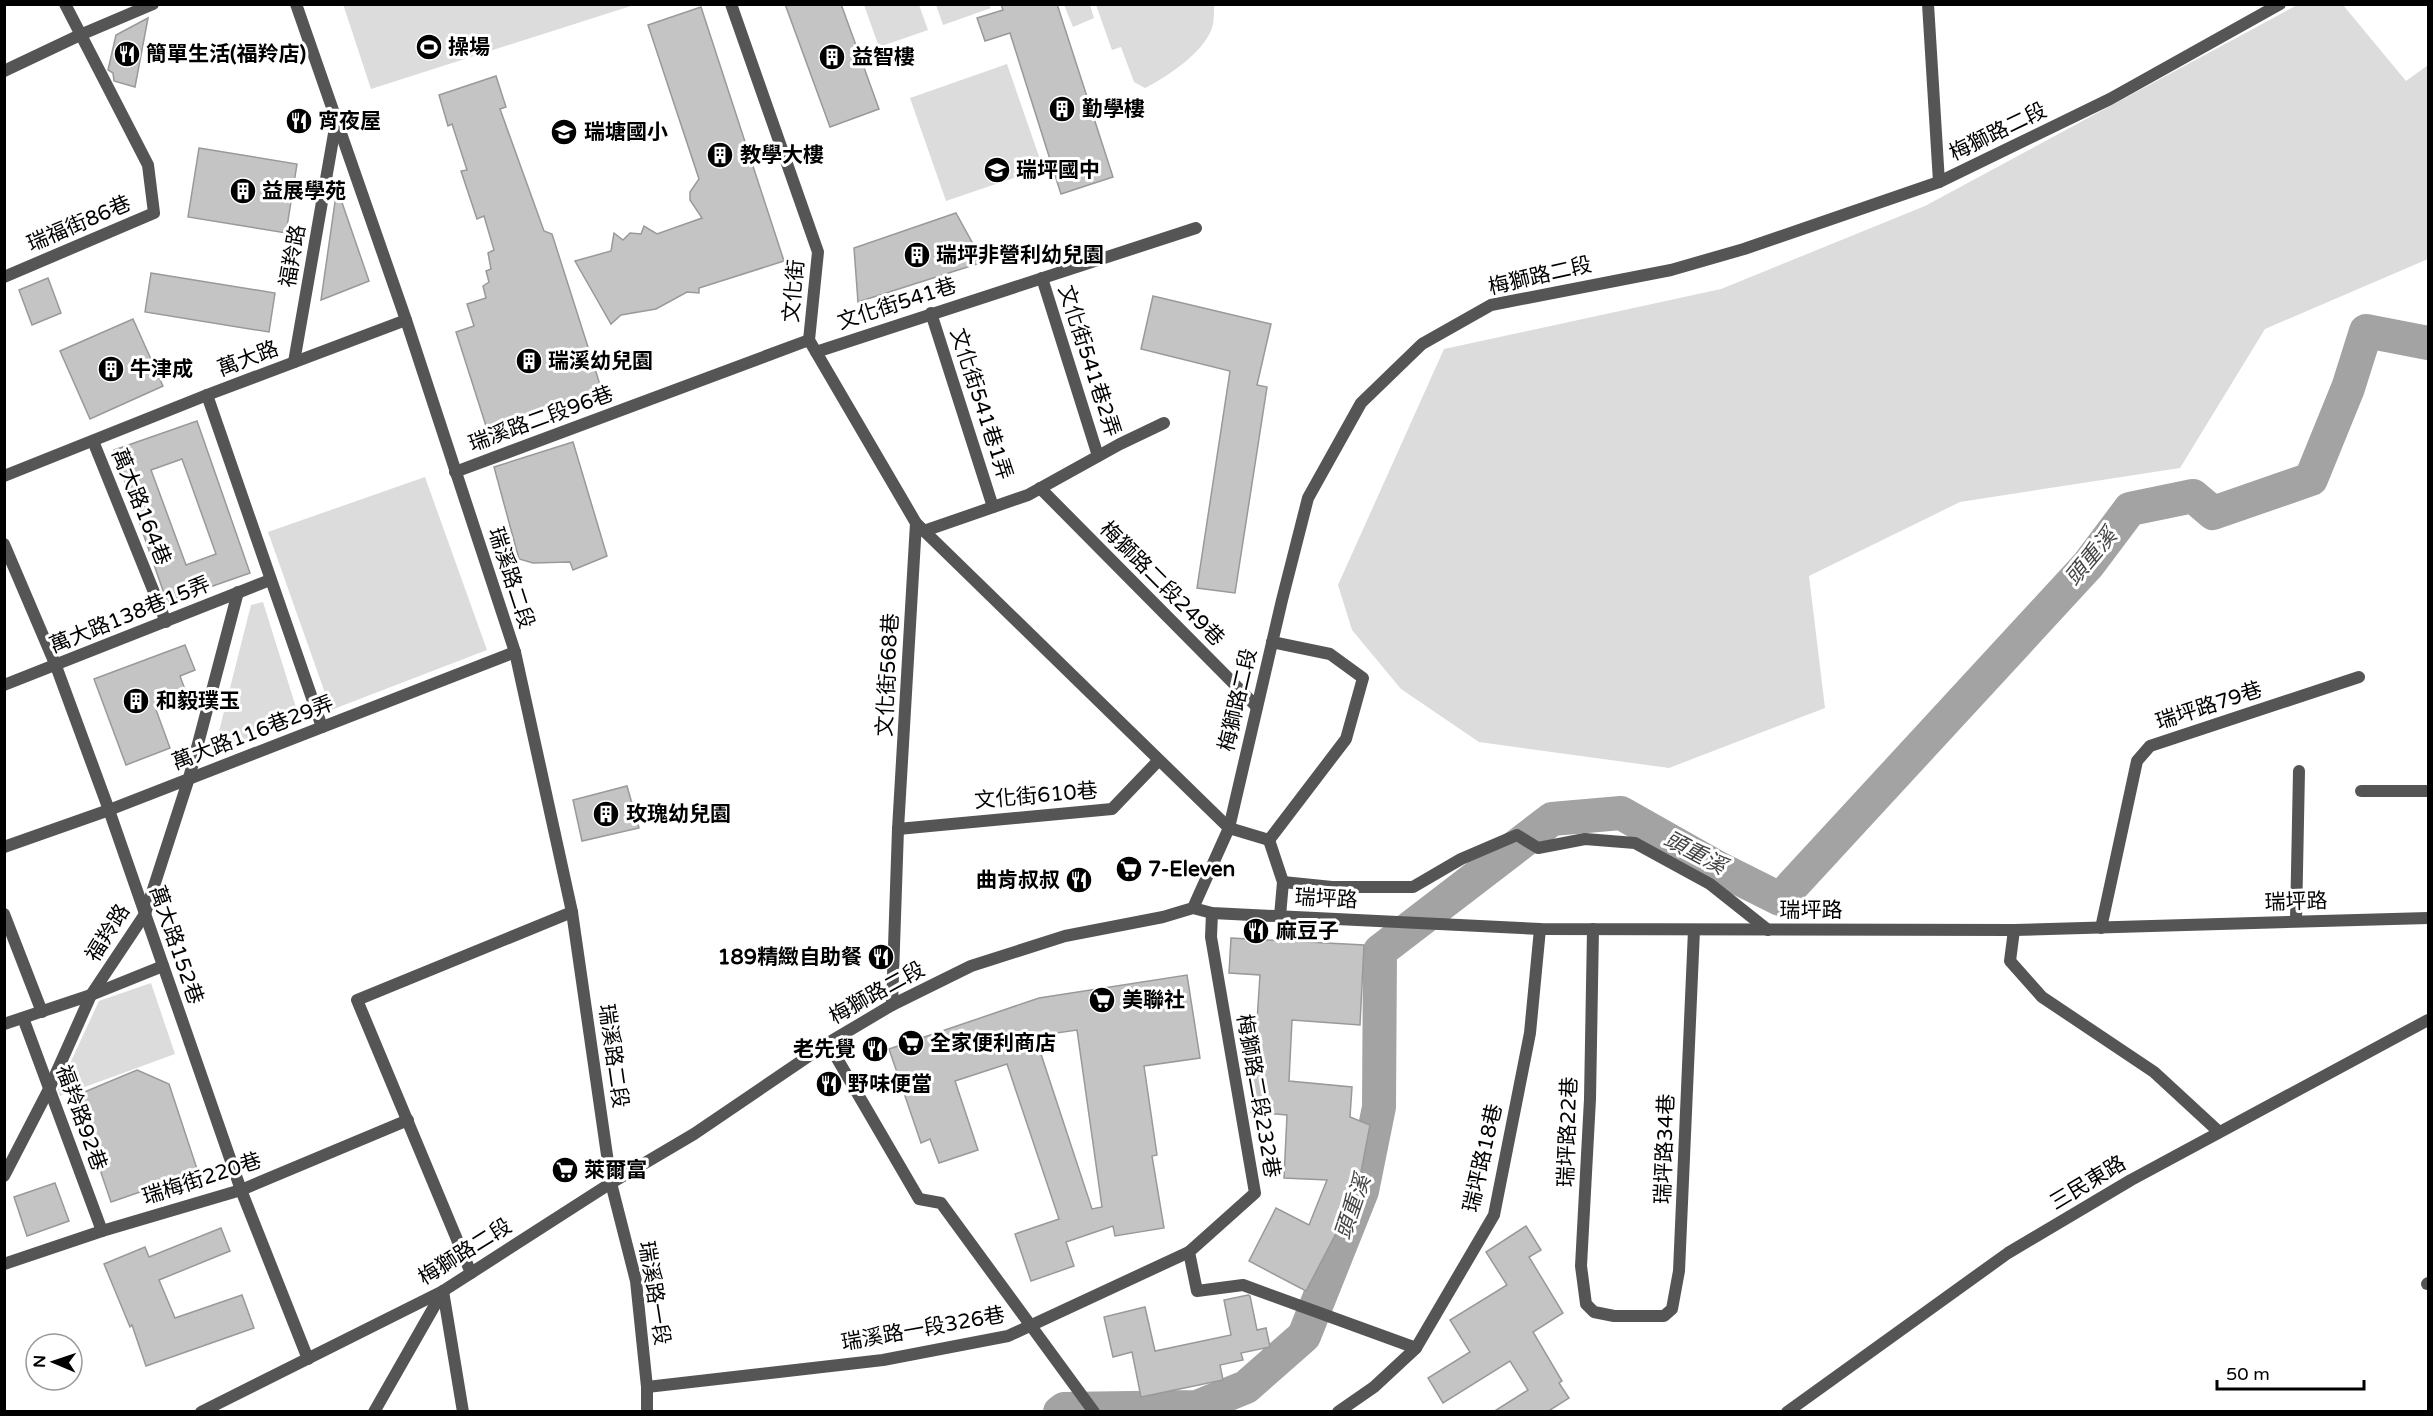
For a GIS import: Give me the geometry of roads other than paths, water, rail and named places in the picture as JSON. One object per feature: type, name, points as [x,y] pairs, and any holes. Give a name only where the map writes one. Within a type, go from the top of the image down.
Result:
[{"type":"street","points":[[65,4],[80,35]]},
{"type":"street","points":[[4,71],[153,4]]},
{"type":"street","name":"瑞溪路二段","points":[[296,4],[406,320],[515,652],[572,912],[611,1183]]},
{"type":"street","name":"文化街","points":[[731,4],[818,252],[809,340],[920,527],[1228,828]]},
{"type":"street","points":[[1928,4],[1939,182]]},
{"type":"street","name":"梅獅路二段","points":[[201,1412],[443,1291],[611,1183],[694,1134],[828,1043],[892,1005],[971,966],[1065,936],[1163,917],[1193,908],[1228,828],[1308,498],[1361,403],[1422,344],[1491,305],[1671,270],[1744,249],[1939,182],[2110,99],[2280,4]]},
{"type":"street","name":"瑞福街86巷","points":[[4,277],[154,213],[148,165],[80,35]]},
{"type":"street","name":"福羚路","points":[[294,362],[336,122]]},
{"type":"street","name":"文化街541巷","points":[[816,352],[1196,228]]},
{"type":"street","name":"文化街541巷2弄","points":[[1042,278],[1098,456]]},
{"type":"street","name":"文化街541巷1弄","points":[[931,314],[993,507]]},
{"type":"street","name":"萬大路","points":[[4,476],[207,395],[406,320]]},
{"type":"street","name":"瑞溪路二段96巷","points":[[455,472],[809,340]]},
{"type":"street","points":[[207,395],[322,727]]},
{"type":"street","points":[[920,527],[1028,495],[1164,423]]},
{"type":"street","name":"萬大路164巷","points":[[93,441],[166,622]]},
{"type":"street","name":"梅獅路二段249巷","points":[[1040,488],[1257,707]]},
{"type":"street","name":"文化街568巷","points":[[892,1005],[898,829],[920,527]]},
{"type":"street","name":"萬大路152巷","points":[[4,544],[56,666],[109,810],[241,1190],[308,1359]]},
{"type":"street","name":"萬大路138巷15弄","points":[[4,685],[270,580]]},
{"type":"street","name":"福羚路","points":[[4,1176],[49,1089],[91,995],[145,914],[189,778],[238,592]]},
{"type":"street","points":[[1269,840],[1346,739],[1363,678],[1330,654],[1272,642]]},
{"type":"street","name":"萬大路116巷29弄","points":[[4,847],[109,810],[515,652]]},
{"type":"street","name":"瑞坪路79巷","points":[[2101,928],[2137,761],[2150,746],[2359,677]]},
{"type":"street","name":"文化街610巷","points":[[898,829],[1112,809],[1158,761]]},
{"type":"street","points":[[2296,921],[2299,771]]},
{"type":"street","points":[[2361,790],[2428,791]]},
{"type":"street","points":[[1228,828],[1269,840]]},
{"type":"street","points":[[1283,882],[1332,887],[1413,887],[1461,860],[1517,835],[1538,848],[1585,839],[1635,843],[1710,885],[1767,930]]},
{"type":"street","points":[[1269,840],[1283,882],[1280,916]]},
{"type":"street","name":"瑞坪路","points":[[1193,908],[1212,912],[1540,929],[2014,930],[2428,918]]},
{"type":"street","points":[[471,1273],[357,1000],[572,912]]},
{"type":"street","name":"梅獅路二段232巷","points":[[1189,1252],[1255,1193],[1211,937],[1212,912]]},
{"type":"street","points":[[4,914],[42,1012]]},
{"type":"street","name":"瑞坪路18巷","points":[[1338,1412],[1374,1388],[1416,1348],[1494,1215],[1530,1034],[1540,929]]},
{"type":"street","name":"瑞坪路22巷","points":[[1593,929],[1590,1099],[1581,1266],[1587,1304],[1594,1312],[1614,1316]]},
{"type":"street","name":"瑞坪路34巷","points":[[1614,1316],[1664,1316],[1672,1309],[1679,1271],[1694,930]]},
{"type":"street","points":[[2014,930],[2010,961],[2042,997],[2154,1072],[2218,1131]]},
{"type":"street","points":[[4,1024],[91,995],[163,966]]},
{"type":"street","name":"福羚路92巷","points":[[23,1018],[102,1232]]},
{"type":"street","name":"三民東路","points":[[1787,1412],[2008,1254],[2218,1131],[2338,1070],[2428,1020]]},
{"type":"street","points":[[828,1043],[919,1199],[941,1203],[1094,1412]]},
{"type":"street","name":"瑞梅街220巷","points":[[4,1264],[241,1190],[408,1120]]},
{"type":"street","name":"瑞溪路一段","points":[[611,1183],[636,1281],[647,1387],[647,1412]]},
{"type":"street","points":[[1189,1252],[1197,1291],[1243,1285],[1416,1348]]},
{"type":"street","name":"瑞溪路一段326巷","points":[[647,1387],[884,1360],[1008,1336],[1189,1252]]},
{"type":"street","points":[[374,1412],[443,1291]]},
{"type":"street","points":[[443,1291],[463,1412]]},
{"type":"waterway","name":"頭重溪","points":[[1060,1412],[1064,1409],[1197,1407],[1246,1387],[1304,1336],[1362,1191],[1379,1107],[1380,951],[1552,819],[1621,813],[1720,869],[1780,899],[2088,565],[2130,509],[2193,496],[2213,513],[2311,479],[2348,388],[2366,331],[2428,343]]},
{"type":"place","name":"操場","points":[[429,47]]},
{"type":"place","name":"簡單生活(福羚店)","points":[[127,54]]},
{"type":"place","name":"益智樓","points":[[832,57]]},
{"type":"place","name":"勤學樓","points":[[1062,109]]},
{"type":"place","name":"宵夜屋","points":[[299,121]]},
{"type":"place","name":"瑞塘國小","points":[[564,132]]},
{"type":"place","name":"教學大樓","points":[[720,155]]},
{"type":"place","name":"瑞坪國中","points":[[997,170]]},
{"type":"place","name":"益展學苑","points":[[243,191]]},
{"type":"place","name":"瑞坪非營利幼兒園","points":[[917,255]]},
{"type":"place","name":"瑞溪幼兒園","points":[[529,361]]},
{"type":"place","name":"牛津成","points":[[111,369]]},
{"type":"place","name":"和毅璞玉","points":[[136,701]]},
{"type":"place","name":"玫瑰幼兒園","points":[[606,814]]},
{"type":"place","name":"7-Eleven","points":[[1129,869]]},
{"type":"place","name":"曲肯叔叔","points":[[1079,880]]},
{"type":"place","name":"麻豆子","points":[[1256,931]]},
{"type":"place","name":"189精緻自助餐","points":[[881,957]]},
{"type":"place","name":"美聯社","points":[[1102,1000]]},
{"type":"place","name":"全家便利商店","points":[[911,1043]]},
{"type":"place","name":"老先覺","points":[[875,1049]]},
{"type":"place","name":"野味便當","points":[[829,1084]]},
{"type":"place","name":"萊爾富","points":[[565,1170]]}]
